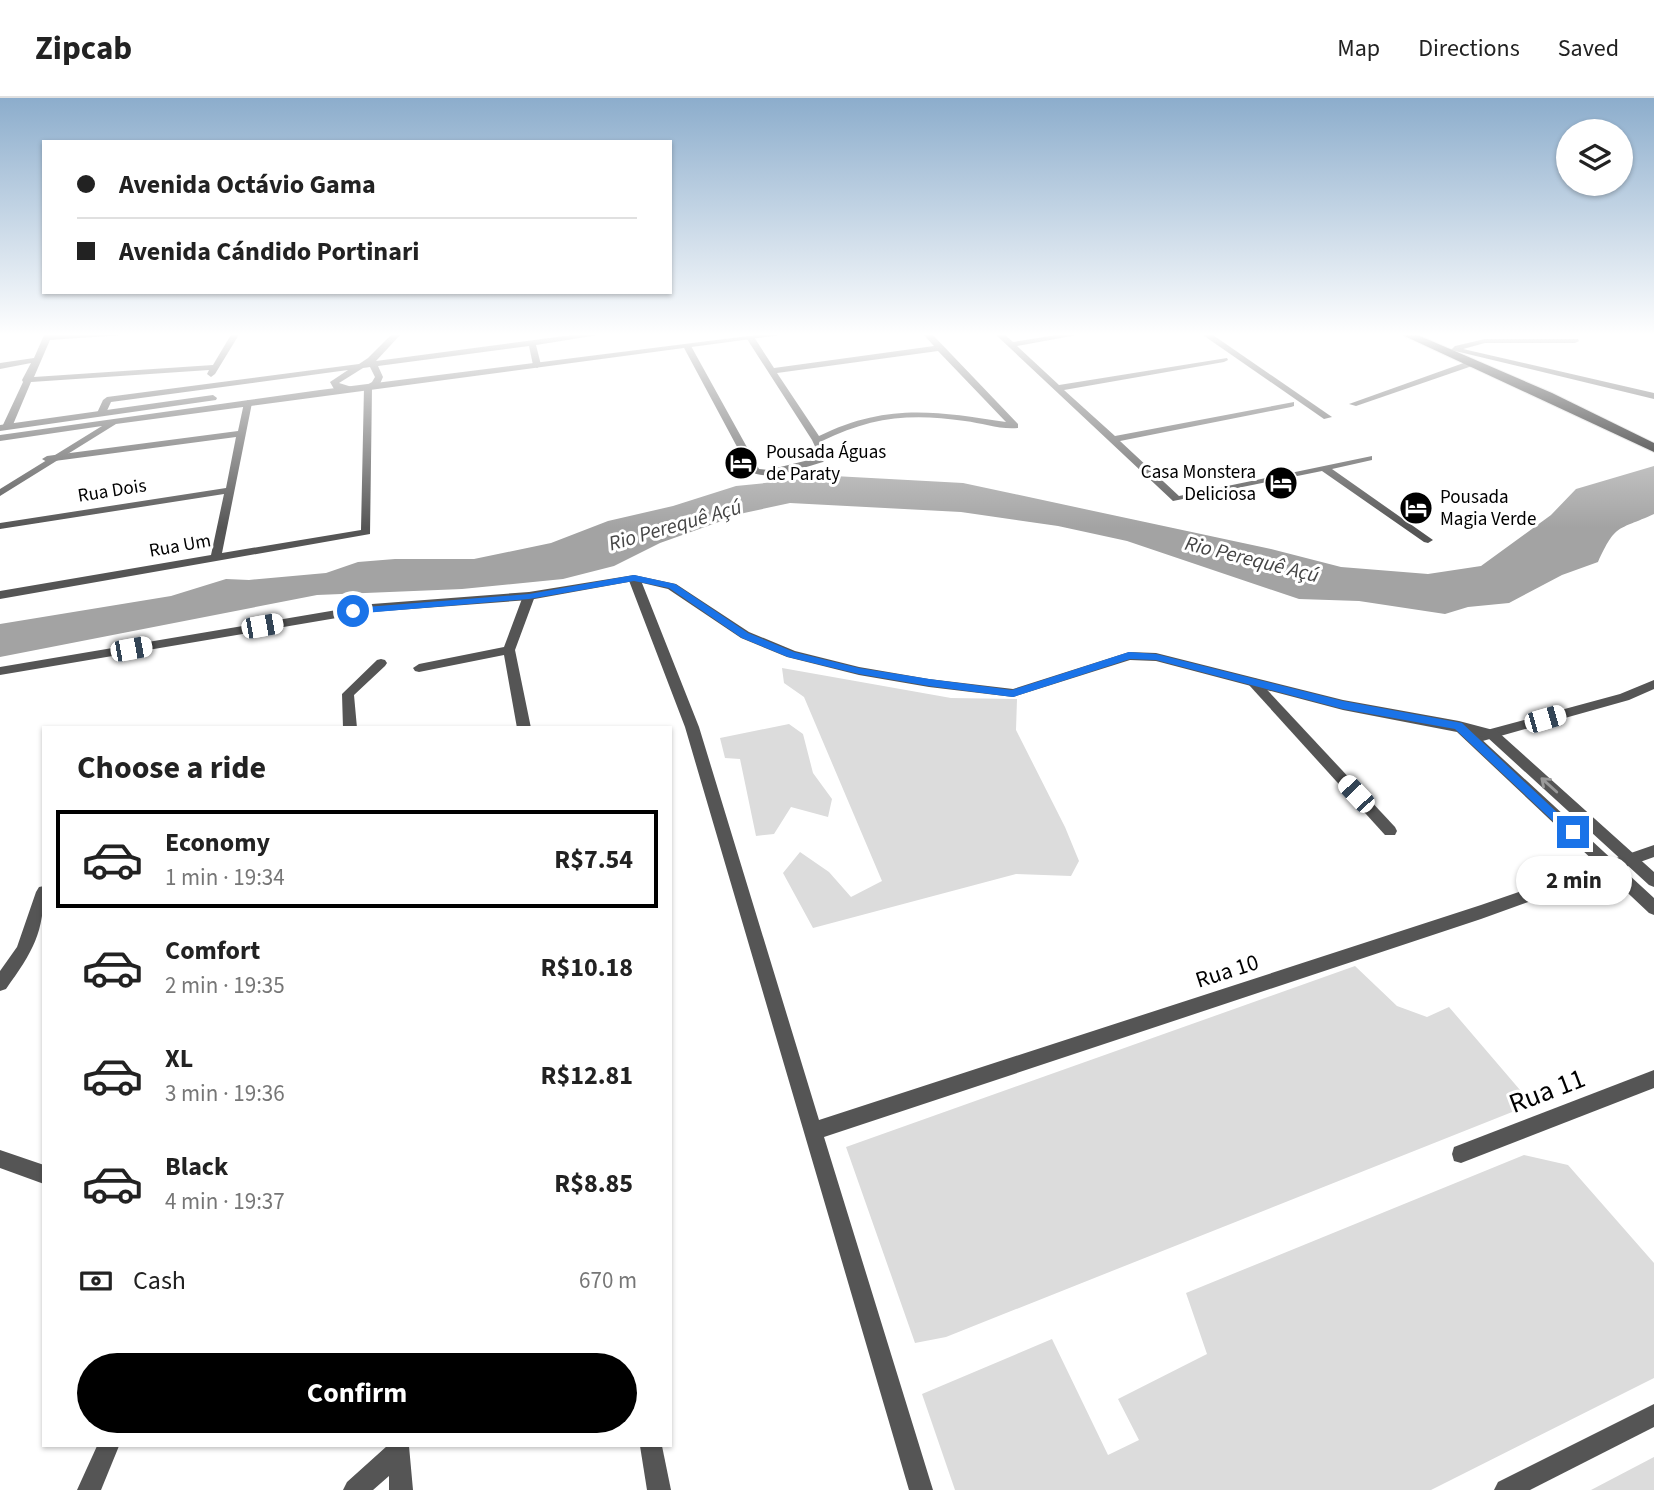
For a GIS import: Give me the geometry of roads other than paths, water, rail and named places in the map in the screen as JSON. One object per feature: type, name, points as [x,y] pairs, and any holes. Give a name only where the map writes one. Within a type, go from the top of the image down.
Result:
[{"type":"highway","points":[[1549,398],[1654,448]]},
{"type":"street","points":[[3,428],[17,398]]},
{"type":"street","points":[[0,487],[51,459],[84,434],[102,414],[107,400],[121,398]]},
{"type":"street","points":[[190,401],[193,398]]},
{"type":"street","points":[[0,438],[90,425],[115,417],[213,398]]},
{"type":"street","points":[[3,428],[102,414],[115,417],[284,398]]},
{"type":"street","name":"Rua Um","points":[[0,595],[366,532],[368,398]]},
{"type":"street","points":[[716,398],[750,465],[755,471],[768,473],[820,460],[824,455],[789,398]]},
{"type":"street","points":[[817,440],[856,420],[886,413],[914,413],[1015,426],[988,398]]},
{"type":"street","points":[[1070,398],[1177,499],[1369,458]]},
{"type":"street","points":[[1299,398],[1327,417]]},
{"type":"street","points":[[1353,404],[1371,398]]},
{"type":"street","points":[[216,558],[248,403]]},
{"type":"street","points":[[1114,439],[1291,404]]},
{"type":"street","points":[[0,494],[115,417]]},
{"type":"street","points":[[51,459],[242,433]]},
{"type":"street","points":[[1324,468],[1428,540]]},
{"type":"street","name":"Rua Dois","points":[[0,526],[229,490]]},
{"type":"street","points":[[634,578],[692,727],[921,1490]]},
{"type":"street","points":[[0,671],[372,608],[529,596],[634,578],[672,586],[745,635],[792,654],[894,677],[1013,693],[1129,656],[1156,657],[1343,705],[1492,734],[1654,881]]},
{"type":"street","points":[[524,726],[509,650],[529,596]]},
{"type":"street","points":[[419,667],[509,650]]},
{"type":"street","points":[[350,726],[348,694],[381,663]]},
{"type":"street","points":[[1253,682],[1390,831]]},
{"type":"street","points":[[1472,739],[1624,697],[1654,684]]},
{"type":"street","points":[[1458,726],[1654,908]]},
{"type":"street","name":"Rua 10","points":[[813,1131],[1481,912],[1654,851]]},
{"type":"street","points":[[0,984],[24,950],[42,898]]},
{"type":"street","name":"Rua 11","points":[[1461,1154],[1654,1079]]},
{"type":"street","points":[[0,1159],[42,1174]]},
{"type":"street","points":[[1506,1490],[1654,1415]]},
{"type":"street","points":[[89,1490],[108,1447]]},
{"type":"street","points":[[651,1447],[659,1490]]},
{"type":"street","points":[[355,1490],[398,1449]]},
{"type":"street","points":[[398,1449],[401,1490]]},
{"type":"water","name":"Rio Perequê Açú","points":[[1654,466],[1654,514],[1625,526],[1614,534],[1598,562],[1562,575],[1509,603],[1468,607],[1445,614],[1359,601],[1299,599],[1127,541],[1058,526],[961,512],[790,503],[744,513],[660,543],[614,566],[563,579],[462,589],[317,595],[0,657],[0,624],[171,596],[226,579],[249,580],[326,573],[358,562],[395,559],[474,559],[551,543],[608,521],[673,506],[736,486],[834,476],[963,483],[1271,549],[1341,567],[1428,574],[1481,566],[1551,515],[1576,489]]},
{"type":"place","name":"Pousada Águas de Paraty","points":[[741,463]]},
{"type":"place","name":"Casa Monstera Deliciosa","points":[[1281,483]]},
{"type":"place","name":"Pousada Magia Verde","points":[[1416,508]]}]
